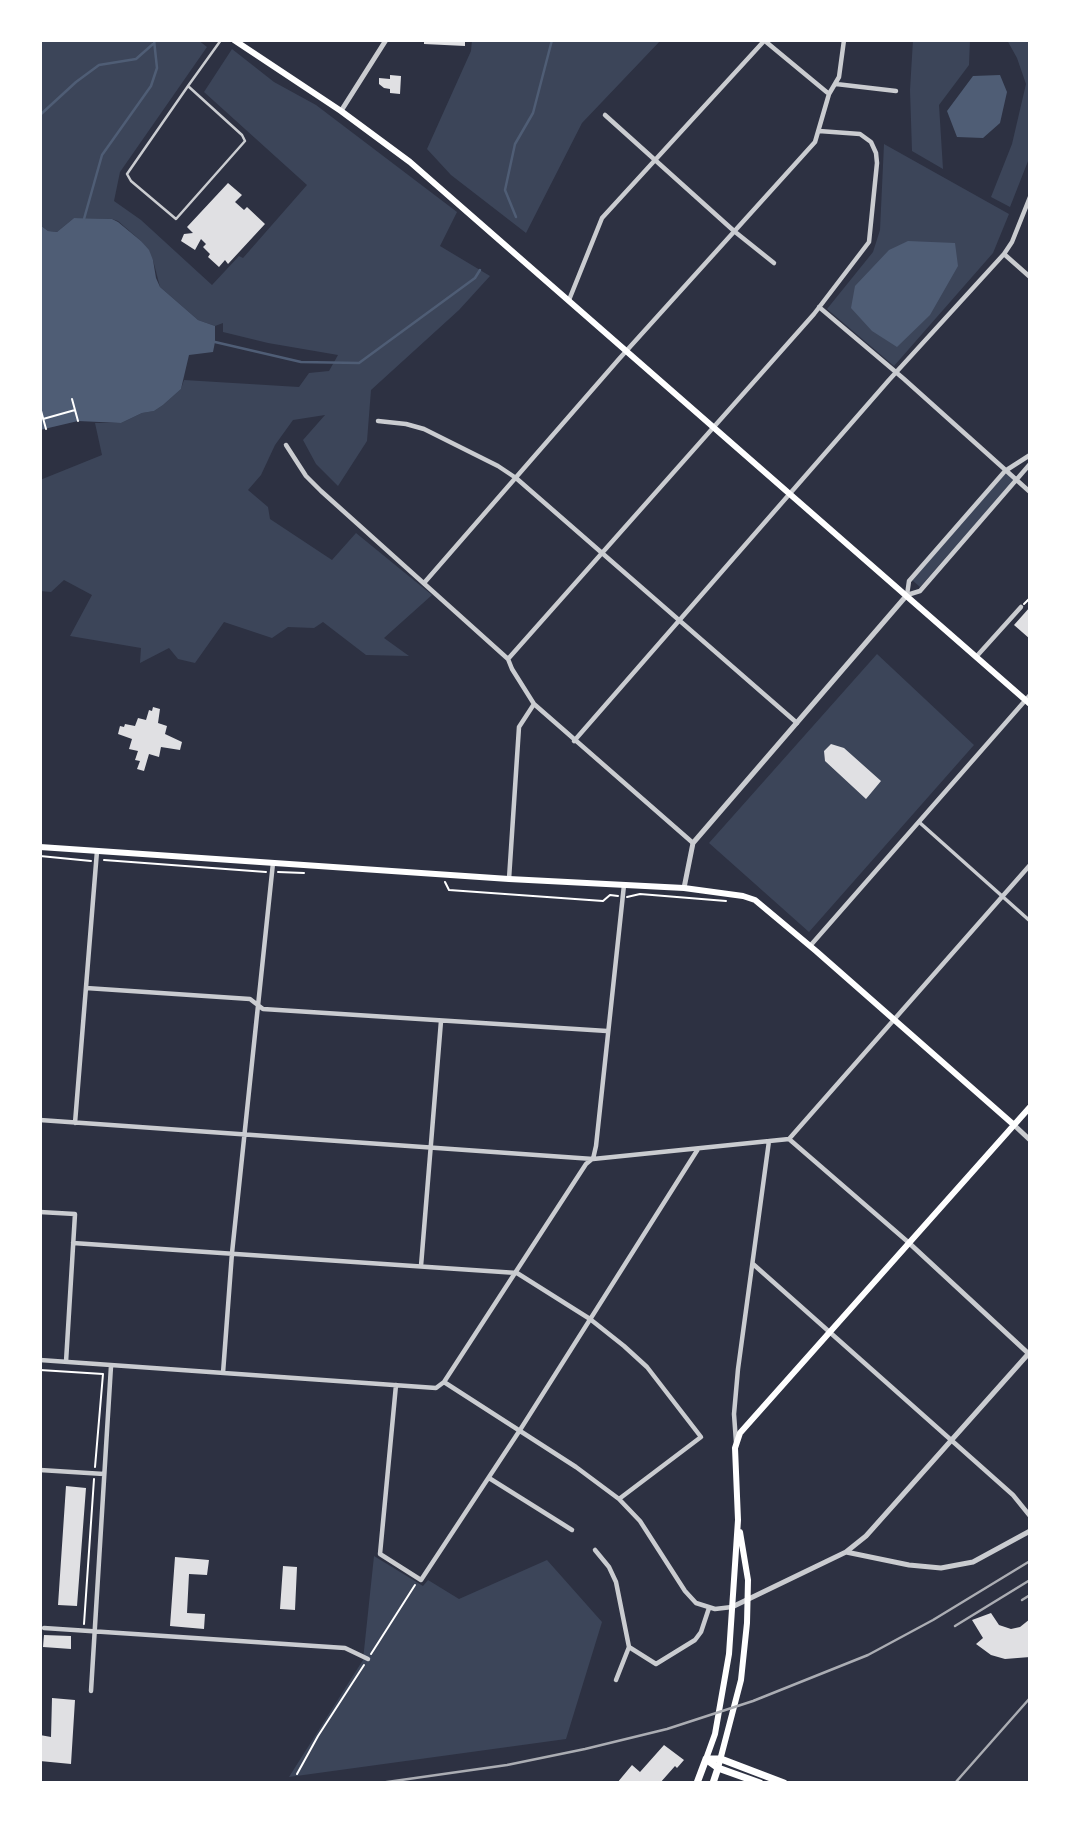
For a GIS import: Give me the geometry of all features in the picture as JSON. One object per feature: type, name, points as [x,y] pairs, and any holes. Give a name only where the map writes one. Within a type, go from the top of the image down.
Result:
[{"type":"highway","points":[[706,1759],[721,1759],[784,1783]]},
{"type":"highway","points":[[706,1759],[719,1768],[760,1783]]},
{"type":"highway","points":[[697,1783],[706,1759]]},
{"type":"highway","points":[[713,1783],[719,1768]]},
{"type":"main road","points":[[234,40],[341,111],[410,162],[1028,700]]},
{"type":"main road","points":[[40,847],[509,879],[684,888],[743,896],[755,900],[810,946],[1014,1125]]},
{"type":"main road","points":[[706,1759],[715,1734],[725,1678],[738,1520],[736,1442],[740,1433],[1030,1107]]},
{"type":"main road","points":[[719,1768],[741,1680],[748,1599],[748,1580],[738,1520]]},
{"type":"street","points":[[341,111],[386,40]]},
{"type":"street","points":[[569,300],[602,218],[764,40],[829,94]]},
{"type":"street","points":[[424,583],[626,351],[815,142],[829,94],[836,84],[844,40]]},
{"type":"street","points":[[836,84],[896,91]]},
{"type":"street","points":[[605,115],[734,231],[774,263]]},
{"type":"street","points":[[509,659],[715,428],[819,307],[869,242],[876,153],[871,142],[860,134],[819,131]]},
{"type":"street","points":[[574,741],[789,494],[1004,254],[1012,242],[1030,197]]},
{"type":"street","points":[[1004,254],[1030,277]]},
{"type":"street","points":[[819,307],[1030,492]]},
{"type":"street","points":[[378,421],[424,429],[498,466],[516,478],[797,723]]},
{"type":"street","points":[[286,445],[306,476],[509,659],[512,669],[534,704],[693,843]]},
{"type":"street","points":[[907,595],[909,581],[1005,471],[1030,455]]},
{"type":"street","points":[[684,888],[693,843],[907,595],[920,591],[1030,464]]},
{"type":"street","points":[[976,657],[1021,607]]},
{"type":"street","points":[[810,946],[1028,700]]},
{"type":"street","points":[[509,879],[519,727],[534,704]]},
{"type":"street","points":[[919,822],[1030,921]]},
{"type":"street","points":[[75,1123],[97,850]]},
{"type":"street","points":[[223,1373],[232,1253],[272,863]]},
{"type":"street","points":[[40,1120],[593,1159],[789,1139],[1030,865]]},
{"type":"street","points":[[40,1360],[436,1388],[444,1382],[586,1164],[593,1159],[597,1146],[624,885]]},
{"type":"street","points":[[86,988],[250,999],[263,1009],[607,1031]]},
{"type":"street","points":[[421,1266],[441,1020]]},
{"type":"street","points":[[1014,1125],[1030,1140]]},
{"type":"street","points":[[444,1382],[520,1430],[619,1499],[640,1521],[685,1591],[696,1603],[709,1608],[732,1607],[846,1552],[870,1532],[1029,1354],[908,1242],[789,1139]]},
{"type":"street","points":[[736,1442],[736,1391],[769,1141]]},
{"type":"street","points":[[396,1385],[380,1554],[421,1580],[699,1148]]},
{"type":"street","points":[[40,1212],[75,1214],[66,1362]]},
{"type":"street","points":[[73,1243],[517,1273],[590,1319],[624,1346],[647,1367],[701,1437],[619,1499]]},
{"type":"street","points":[[753,1264],[1013,1495],[1030,1516]]},
{"type":"street","points":[[91,1691],[111,1366]]},
{"type":"street","points":[[40,1470],[104,1474]]},
{"type":"street","points":[[489,1478],[572,1530]]},
{"type":"street","points":[[846,1552],[941,1569],[973,1562],[1030,1531]]},
{"type":"street","points":[[595,1550],[609,1567],[615,1582],[629,1647],[615,1679]]},
{"type":"street","points":[[629,1647],[656,1664],[695,1640],[701,1632],[709,1608]]},
{"type":"street","points":[[44,1628],[345,1648],[368,1658]]},
{"type":"lane","points":[[188,86],[242,135],[245,141],[176,219],[141,190],[127,174],[188,86],[221,40]]},
{"type":"path","points":[[72,399],[78,421]]},
{"type":"path","points":[[40,407],[46,429]]},
{"type":"path","points":[[43,419],[75,410]]},
{"type":"path","points":[[40,856],[96,862],[104,860],[260,871],[271,874],[280,871],[312,873]]},
{"type":"path","points":[[446,882],[449,890],[603,901],[610,895],[640,894],[732,902]]},
{"type":"path","points":[[40,1370],[103,1374],[84,1630]]},
{"type":"path","points":[[297,1774],[318,1736],[421,1580]]},
{"type":"shaded area","points":[[40,40],[198,40],[207,47],[120,172],[114,201],[141,220],[212,285],[239,256],[243,258],[307,185],[204,92],[232,49],[274,82],[316,105],[457,212],[440,246],[490,276],[459,310],[371,390],[367,441],[338,486],[316,464],[303,440],[325,415],[293,420],[275,445],[261,475],[248,490],[268,507],[270,519],[332,560],[356,533],[432,595],[384,638],[409,656],[366,655],[323,622],[314,628],[288,627],[272,638],[224,622],[195,663],[178,659],[169,648],[140,663],[141,648],[70,636],[92,595],[64,580],[51,592],[40,591],[40,480],[102,455],[95,423],[121,423],[142,413],[154,411],[181,389],[184,380],[299,387],[309,373],[329,371],[338,355],[223,332],[223,323],[215,326],[198,320],[160,287],[153,260],[141,241],[118,221],[74,218],[57,232],[48,231],[40,225]]},
{"type":"shaded area","points":[[472,40],[661,40],[582,123],[526,233],[451,175],[427,149],[471,51]]},
{"type":"shaded area","points":[[913,40],[970,40],[969,65],[939,105],[943,169],[912,151],[910,90]]},
{"type":"shaded area","points":[[1007,40],[1030,40],[1030,156],[1010,207],[991,197],[1012,144],[1026,84]]},
{"type":"shaded area","points":[[1000,75],[1007,92],[1000,123],[983,138],[957,137],[947,111],[973,76]]},
{"type":"shaded area","points":[[884,144],[1009,214],[993,253],[894,366],[827,309],[873,252],[880,230]]},
{"type":"shaded area","points":[[74,218],[112,219],[141,241],[149,250],[160,287],[198,320],[215,326],[215,342],[213,352],[189,355],[181,389],[154,411],[142,413],[121,423],[78,421],[40,430],[40,225],[48,231],[57,232]]},
{"type":"shaded area","points":[[908,241],[955,243],[958,266],[930,315],[897,347],[872,331],[851,308],[855,286],[889,250]]},
{"type":"shaded area","points":[[1006,473],[1014,480],[920,587],[912,580]]},
{"type":"shaded area","points":[[877,654],[974,745],[809,932],[709,843]]},
{"type":"shaded area","points":[[374,1556],[423,1586],[428,1580],[459,1599],[547,1560],[602,1622],[566,1739],[289,1777],[363,1660]]},
{"type":"building","points":[[424,40],[465,40],[465,46],[424,44]]},
{"type":"building","points":[[390,75],[401,76],[400,94],[390,93],[390,89],[379,84],[379,78],[390,79]]},
{"type":"building","points":[[228,183],[242,195],[235,202],[244,210],[247,207],[265,224],[228,264],[225,260],[219,267],[208,257],[210,254],[203,247],[206,244],[201,239],[195,250],[181,241],[184,234],[193,233],[187,227]]},
{"type":"building","points":[[1030,607],[1030,639],[1014,625]]},
{"type":"building","points":[[153,707],[160,709],[158,723],[167,726],[165,734],[182,742],[180,750],[161,747],[159,757],[149,754],[144,771],[137,769],[140,761],[135,760],[138,751],[129,749],[132,739],[118,734],[120,726],[135,726],[138,718],[146,720]]},
{"type":"building","points":[[831,744],[844,748],[881,781],[866,799],[825,761],[824,751]]},
{"type":"building","points":[[66,1486],[86,1488],[77,1606],[58,1605]]},
{"type":"building","points":[[175,1557],[209,1560],[207,1575],[189,1574],[187,1613],[205,1614],[204,1629],[170,1626]]},
{"type":"building","points":[[283,1566],[297,1567],[295,1610],[280,1609]]},
{"type":"building","points":[[991,1613],[999,1625],[1011,1629],[1020,1627],[1030,1619],[1030,1657],[1005,1659],[991,1655],[976,1644],[983,1638],[972,1620]]},
{"type":"building","points":[[44,1635],[71,1636],[71,1649],[43,1647]]},
{"type":"building","points":[[52,1698],[75,1700],[71,1764],[40,1761],[40,1735],[51,1737]]},
{"type":"building","points":[[664,1745],[684,1760],[660,1783],[617,1783],[632,1765],[640,1772]]},
{"type":"waterway","points":[[84,219],[102,155],[151,86],[157,68],[154,40]]},
{"type":"waterway","points":[[516,217],[505,190],[515,144],[533,113],[552,40]]},
{"type":"waterway","points":[[40,115],[99,65],[136,59],[153,44]]},
{"type":"waterway","points":[[215,342],[301,362],[359,363],[475,278],[480,270]]},
{"type":"railway","points":[[380,1783],[507,1765],[585,1749],[667,1729],[753,1701],[868,1655],[933,1620],[1030,1561]]},
{"type":"railway","points":[[955,1626],[1030,1580]]},
{"type":"railway","points":[[1022,1600],[1030,1595]]},
{"type":"railway","points":[[955,1783],[1030,1698]]}]
